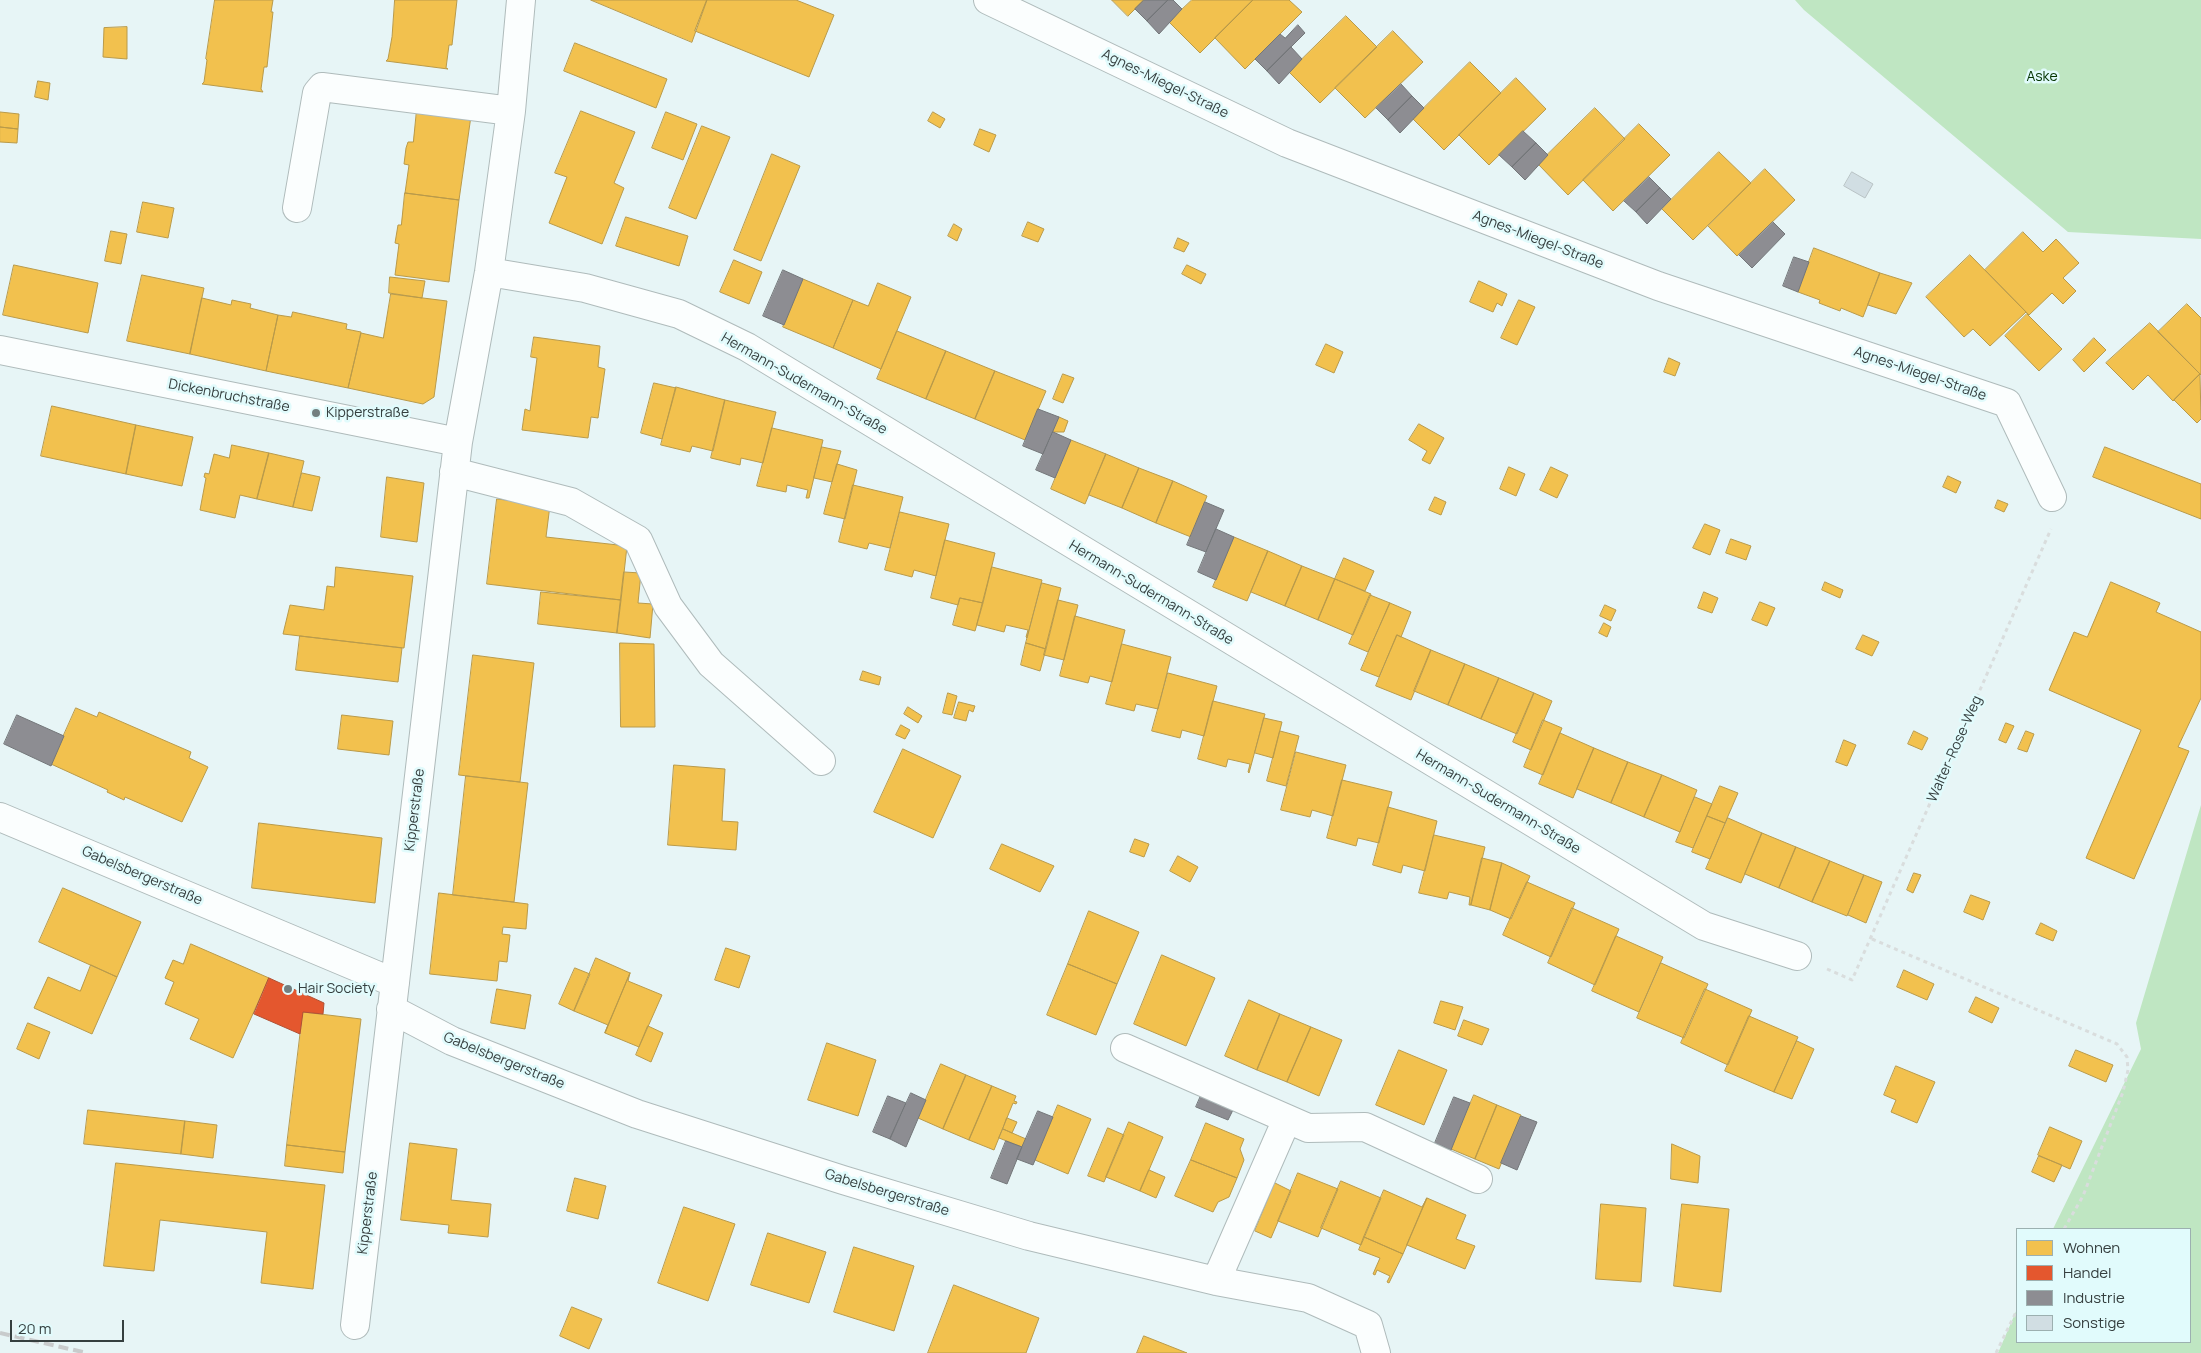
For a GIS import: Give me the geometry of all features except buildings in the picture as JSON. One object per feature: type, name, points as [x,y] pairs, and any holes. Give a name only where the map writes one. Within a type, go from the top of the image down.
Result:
[{"type":"street","name":"Kipperstraße","points":[[355,1325],[454,472],[489,272],[511,111],[521,0]]},
{"type":"street","name":"Agnes-Miegel-Straße","points":[[988,0],[1287,143],[1658,286],[2007,403],[2052,496]]},
{"type":"street","points":[[297,208],[316,93],[322,87],[511,111]]},
{"type":"street","name":"Hermann-Sudermann-Straße","points":[[489,272],[586,288],[679,314],[747,347],[1704,926],[1797,956]]},
{"type":"street","name":"Dickenbruchstraße","points":[[0,350],[458,442]]},
{"type":"street","points":[[454,472],[571,502],[638,540],[668,606],[712,664],[821,761]]},
{"type":"street","name":"Gabelsbergerstraße","points":[[0,817],[393,996],[452,1041],[637,1114],[843,1180],[1029,1236],[1216,1281],[1308,1298],[1368,1324],[1376,1353]]},
{"type":"street","points":[[1125,1048],[1308,1128],[1365,1127],[1478,1179]]},
{"type":"street","points":[[1216,1281],[1288,1119]]},
{"type":"path","name":"Walter-Rose-Weg","points":[[1855,973],[1872,939],[2053,525]]},
{"type":"path","points":[[1872,939],[2117,1044],[2127,1057],[2128,1070],[2123,1092],[2083,1196],[2065,1228]]},
{"type":"path","points":[[1996,1353],[2016,1312]]},
{"type":"green space","name":"Aske","points":[[1795,0],[2201,0],[2201,239],[2068,232],[1804,10]]},
{"type":"green space","points":[[2201,805],[2201,1353],[1998,1353],[2016,1311],[2016,1343],[2191,1343],[2191,1228],[2053,1228],[2141,1049],[2136,1023]]},
{"type":"railway","points":[[0,1333],[87,1353]]},
{"type":"place","name":"Kipperstraße","points":[[316,413]]},
{"type":"place","name":"Hair Society","points":[[288,989]]}]
